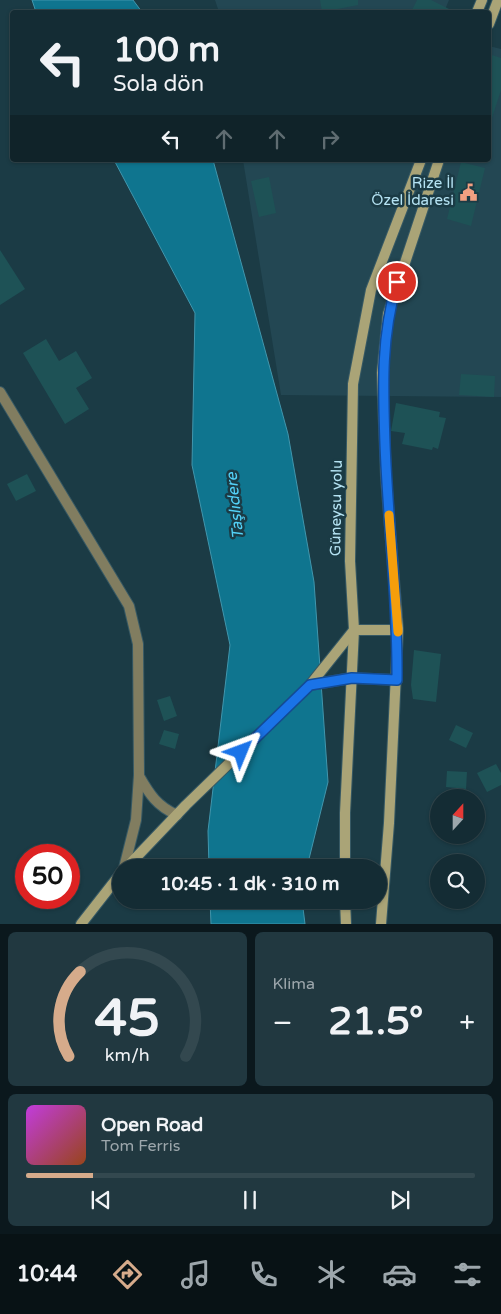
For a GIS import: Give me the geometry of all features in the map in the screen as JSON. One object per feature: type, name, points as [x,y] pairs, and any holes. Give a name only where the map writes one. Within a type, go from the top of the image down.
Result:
[{"type":"main road","points":[[491,19],[498,0]]},
{"type":"main road","name":"Güneysu yolu","points":[[345,859],[344,813],[354,630],[350,561],[353,384],[363,323],[371,290],[420,162]]},
{"type":"main road","points":[[381,924],[397,680],[398,630],[386,478],[382,373],[388,314],[402,266],[438,162]]},
{"type":"main road","points":[[134,859],[186,805],[310,685],[354,630],[398,630]]},
{"type":"main road","points":[[310,685],[352,678],[397,680]]},
{"type":"main road","points":[[81,924],[112,884]]},
{"type":"main road","points":[[345,909],[346,924]]},
{"type":"street","points":[[0,392],[129,606],[138,644],[139,775],[136,820],[127,859]]},
{"type":"street","points":[[139,775],[153,801],[163,809],[177,815]]},
{"type":"shaded area","points":[[215,0],[449,0],[445,10],[218,10]]},
{"type":"shaded area","points":[[491,46],[501,49],[501,397],[281,395],[243,162],[491,162]]},
{"type":"water","points":[[32,0],[133,0],[140,10],[35,10]]},
{"type":"water","name":"Taşlıdere","points":[[115,162],[214,162],[288,434],[314,582],[328,782],[309,859],[209,859],[208,831],[230,645],[192,465],[195,313]]},
{"type":"water","points":[[210,909],[303,909],[305,924],[211,924]]},
{"type":"building","points":[[320,0],[358,0],[358,5],[322,10]]},
{"type":"building","points":[[417,0],[431,0],[451,10],[412,10]]},
{"type":"building","points":[[492,55],[501,58],[501,90],[491,121]]},
{"type":"building","points":[[461,162],[485,168],[471,226],[447,219]]},
{"type":"building","points":[[269,177],[276,213],[259,217],[251,181]]},
{"type":"building","points":[[0,250],[25,289],[0,305]]},
{"type":"building","points":[[46,339],[59,361],[76,351],[92,378],[76,388],[89,409],[65,424],[23,353]]},
{"type":"building","points":[[461,374],[495,376],[494,397],[459,395]]},
{"type":"building","points":[[396,403],[440,412],[439,417],[446,418],[438,449],[433,447],[432,450],[402,444],[405,433],[391,431]]},
{"type":"building","points":[[27,474],[36,491],[16,501],[7,484]]},
{"type":"building","points":[[414,650],[441,654],[436,702],[413,699],[411,685]]},
{"type":"building","points":[[170,696],[177,716],[164,721],[157,700]]},
{"type":"building","points":[[456,725],[473,733],[466,748],[449,740]]},
{"type":"building","points":[[164,730],[179,734],[175,749],[159,744]]},
{"type":"building","points":[[496,764],[501,773],[501,785],[487,792],[477,773]]},
{"type":"building","points":[[447,771],[467,772],[466,789],[446,787]]},
{"type":"slow traffic","points":[[389,515],[398,632]]},
{"type":"place","name":"Rize İl Özel İdaresi","points":[[468,192]]},
{"type":"route","points":[[241,752],[310,685],[352,678],[397,680],[398,630],[386,478],[382,373],[388,314],[397,282]]}]
